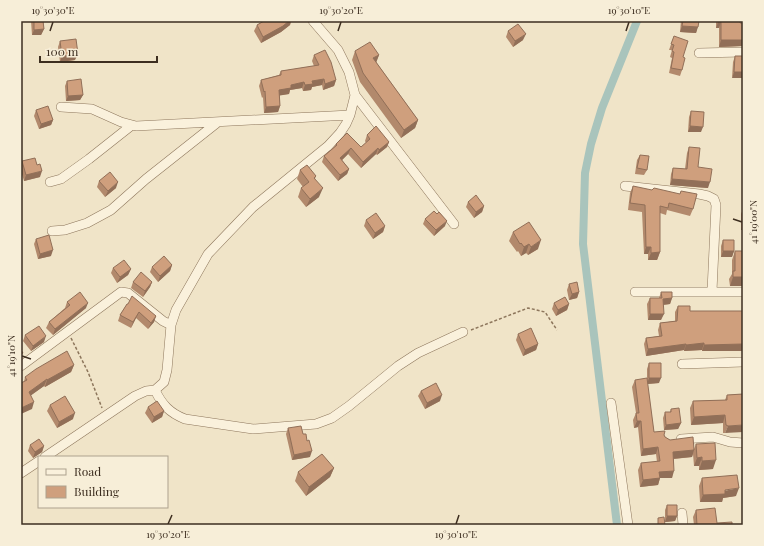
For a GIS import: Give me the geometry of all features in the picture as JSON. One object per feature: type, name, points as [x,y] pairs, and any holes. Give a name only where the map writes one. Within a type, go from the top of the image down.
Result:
[{"type":"street","points":[[313,21],[338,50],[349,72],[355,95],[454,224]]},
{"type":"street","points":[[699,52],[743,52]]},
{"type":"street","points":[[47,456],[135,396],[146,391],[155,390],[164,382],[167,370],[171,325],[176,310],[208,254],[253,207],[313,159],[340,133],[350,115],[355,95]]},
{"type":"street","points":[[61,107],[92,109],[121,122],[136,126],[350,115]]},
{"type":"street","points":[[52,231],[65,230],[88,223],[111,210],[146,179],[218,122]]},
{"type":"street","points":[[50,182],[61,179],[132,125]]},
{"type":"street","points":[[624,186],[698,194],[714,199],[716,205],[712,291]]},
{"type":"street","points":[[21,366],[121,292],[128,293],[163,321],[171,325]]},
{"type":"street","points":[[636,292],[743,292]]},
{"type":"street","points":[[155,390],[161,402],[176,415],[185,419],[253,429],[316,424],[332,418],[349,406],[398,366],[418,354],[463,332]]},
{"type":"street","points":[[682,364],[743,362]]},
{"type":"street","points":[[611,403],[628,525]]},
{"type":"street","points":[[675,440],[713,437],[730,442],[743,443]]},
{"type":"street","points":[[21,473],[38,462]]},
{"type":"street","points":[[682,513],[683,525]]},
{"type":"path","points":[[463,332],[528,308],[545,312],[557,330]]},
{"type":"path","points":[[67,332],[88,372],[106,417]]},
{"type":"building","points":[[34,21],[43,21],[44,29],[34,30]]},
{"type":"building","points":[[264,21],[289,21],[263,37],[257,25]]},
{"type":"building","points":[[683,21],[699,21],[698,27],[682,26]]},
{"type":"building","points":[[718,21],[740,21],[740,23],[743,23],[743,40],[721,40],[721,22]]},
{"type":"building","points":[[518,24],[526,34],[515,41],[508,31]]},
{"type":"building","points":[[674,36],[688,41],[683,57],[685,58],[682,70],[671,68],[674,52],[672,51],[674,45],[671,44]]},
{"type":"building","points":[[76,39],[78,54],[62,56],[60,41]]},
{"type":"building","points":[[370,42],[379,55],[373,58],[418,120],[404,130],[363,73],[355,51]]},
{"type":"building","points":[[325,50],[331,62],[336,80],[325,84],[324,79],[312,81],[313,84],[305,85],[304,82],[291,85],[291,88],[279,90],[280,106],[266,107],[265,91],[264,92],[261,80],[281,75],[281,71],[319,65],[314,55]]},
{"type":"building","points":[[735,56],[743,56],[743,72],[734,72]]},
{"type":"building","points":[[81,79],[83,95],[68,96],[67,81]]},
{"type":"building","points":[[48,106],[53,120],[41,124],[36,110]]},
{"type":"building","points":[[691,111],[704,112],[703,127],[690,126]]},
{"type":"building","points":[[376,126],[389,142],[379,150],[378,148],[363,162],[351,148],[340,158],[349,169],[340,175],[324,156],[337,145],[336,144],[347,133],[361,147],[370,139],[367,135]]},
{"type":"building","points":[[689,147],[700,148],[698,167],[712,169],[710,182],[672,179],[673,168],[687,169]]},
{"type":"building","points":[[640,155],[649,156],[647,170],[637,168]]},
{"type":"building","points":[[35,158],[37,165],[40,164],[42,171],[26,175],[22,161]]},
{"type":"building","points":[[307,165],[316,176],[314,178],[323,188],[310,199],[301,188],[309,182],[300,170]]},
{"type":"building","points":[[110,172],[118,182],[108,191],[99,181]]},
{"type":"building","points":[[633,186],[652,190],[654,188],[680,194],[681,191],[697,194],[693,209],[669,203],[668,208],[660,206],[660,252],[651,253],[651,247],[646,247],[645,205],[630,203]]},
{"type":"building","points":[[476,195],[484,206],[476,212],[468,202]]},
{"type":"building","points":[[434,211],[437,214],[439,212],[447,221],[436,230],[425,219]]},
{"type":"building","points":[[376,213],[385,226],[375,233],[366,220]]},
{"type":"building","points":[[529,222],[541,240],[531,247],[529,244],[524,247],[521,243],[520,244],[513,232]]},
{"type":"building","points":[[49,235],[53,250],[40,254],[36,239]]},
{"type":"building","points":[[723,240],[734,240],[734,251],[723,251]]},
{"type":"building","points":[[735,251],[743,251],[743,277],[733,277],[733,271],[735,271]]},
{"type":"building","points":[[164,256],[172,265],[160,276],[152,267]]},
{"type":"building","points":[[124,260],[131,269],[120,277],[113,268]]},
{"type":"building","points":[[141,272],[152,282],[145,291],[133,282]]},
{"type":"building","points":[[577,282],[579,292],[572,294],[569,284]]},
{"type":"building","points":[[80,292],[88,303],[55,329],[49,322],[70,305],[67,302]]},
{"type":"building","points":[[661,292],[672,292],[672,298],[663,299],[664,314],[650,314],[650,298],[662,298]]},
{"type":"building","points":[[132,296],[156,316],[151,323],[139,312],[133,322],[120,315]]},
{"type":"building","points":[[565,297],[569,304],[558,310],[554,303]]},
{"type":"building","points":[[678,306],[690,306],[690,311],[743,311],[743,344],[704,345],[704,343],[648,349],[646,338],[662,336],[660,323],[677,321]]},
{"type":"building","points":[[39,326],[46,336],[33,346],[25,335]]},
{"type":"building","points":[[531,328],[538,344],[525,350],[518,334]]},
{"type":"building","points":[[67,351],[74,365],[47,379],[29,392],[34,402],[21,408],[21,383],[27,380],[25,377]]},
{"type":"building","points":[[649,363],[661,363],[661,378],[649,378]]},
{"type":"building","points":[[647,378],[654,432],[665,431],[665,437],[670,440],[693,437],[694,450],[673,452],[674,471],[659,472],[660,478],[643,480],[641,463],[660,461],[658,447],[643,449],[641,421],[637,421],[636,413],[639,413],[635,380]]},
{"type":"building","points":[[436,383],[442,395],[427,403],[421,391]]},
{"type":"building","points":[[743,394],[743,425],[726,425],[725,415],[694,417],[693,401],[727,400],[727,395]]},
{"type":"building","points":[[65,396],[75,413],[59,422],[50,405]]},
{"type":"building","points":[[157,401],[164,411],[154,417],[148,407]]},
{"type":"building","points":[[679,408],[681,423],[666,425],[665,412],[671,412],[671,409]]},
{"type":"building","points":[[301,426],[303,434],[306,434],[307,441],[309,440],[312,451],[294,455],[288,428]]},
{"type":"building","points":[[39,439],[44,446],[35,452],[30,445]]},
{"type":"building","points":[[715,443],[716,460],[702,461],[702,457],[697,458],[696,444]]},
{"type":"building","points":[[322,454],[334,468],[309,487],[298,472]]},
{"type":"building","points":[[737,475],[739,488],[725,490],[725,494],[703,495],[702,478]]},
{"type":"building","points":[[667,505],[677,505],[677,516],[667,516]]},
{"type":"building","points":[[715,508],[717,523],[732,522],[732,525],[697,525],[696,510]]},
{"type":"building","points":[[664,517],[665,525],[658,525],[658,518]]},
{"type":"waterway","points":[[617,525],[583,244],[585,173],[591,144],[602,108],[637,21]]}]
